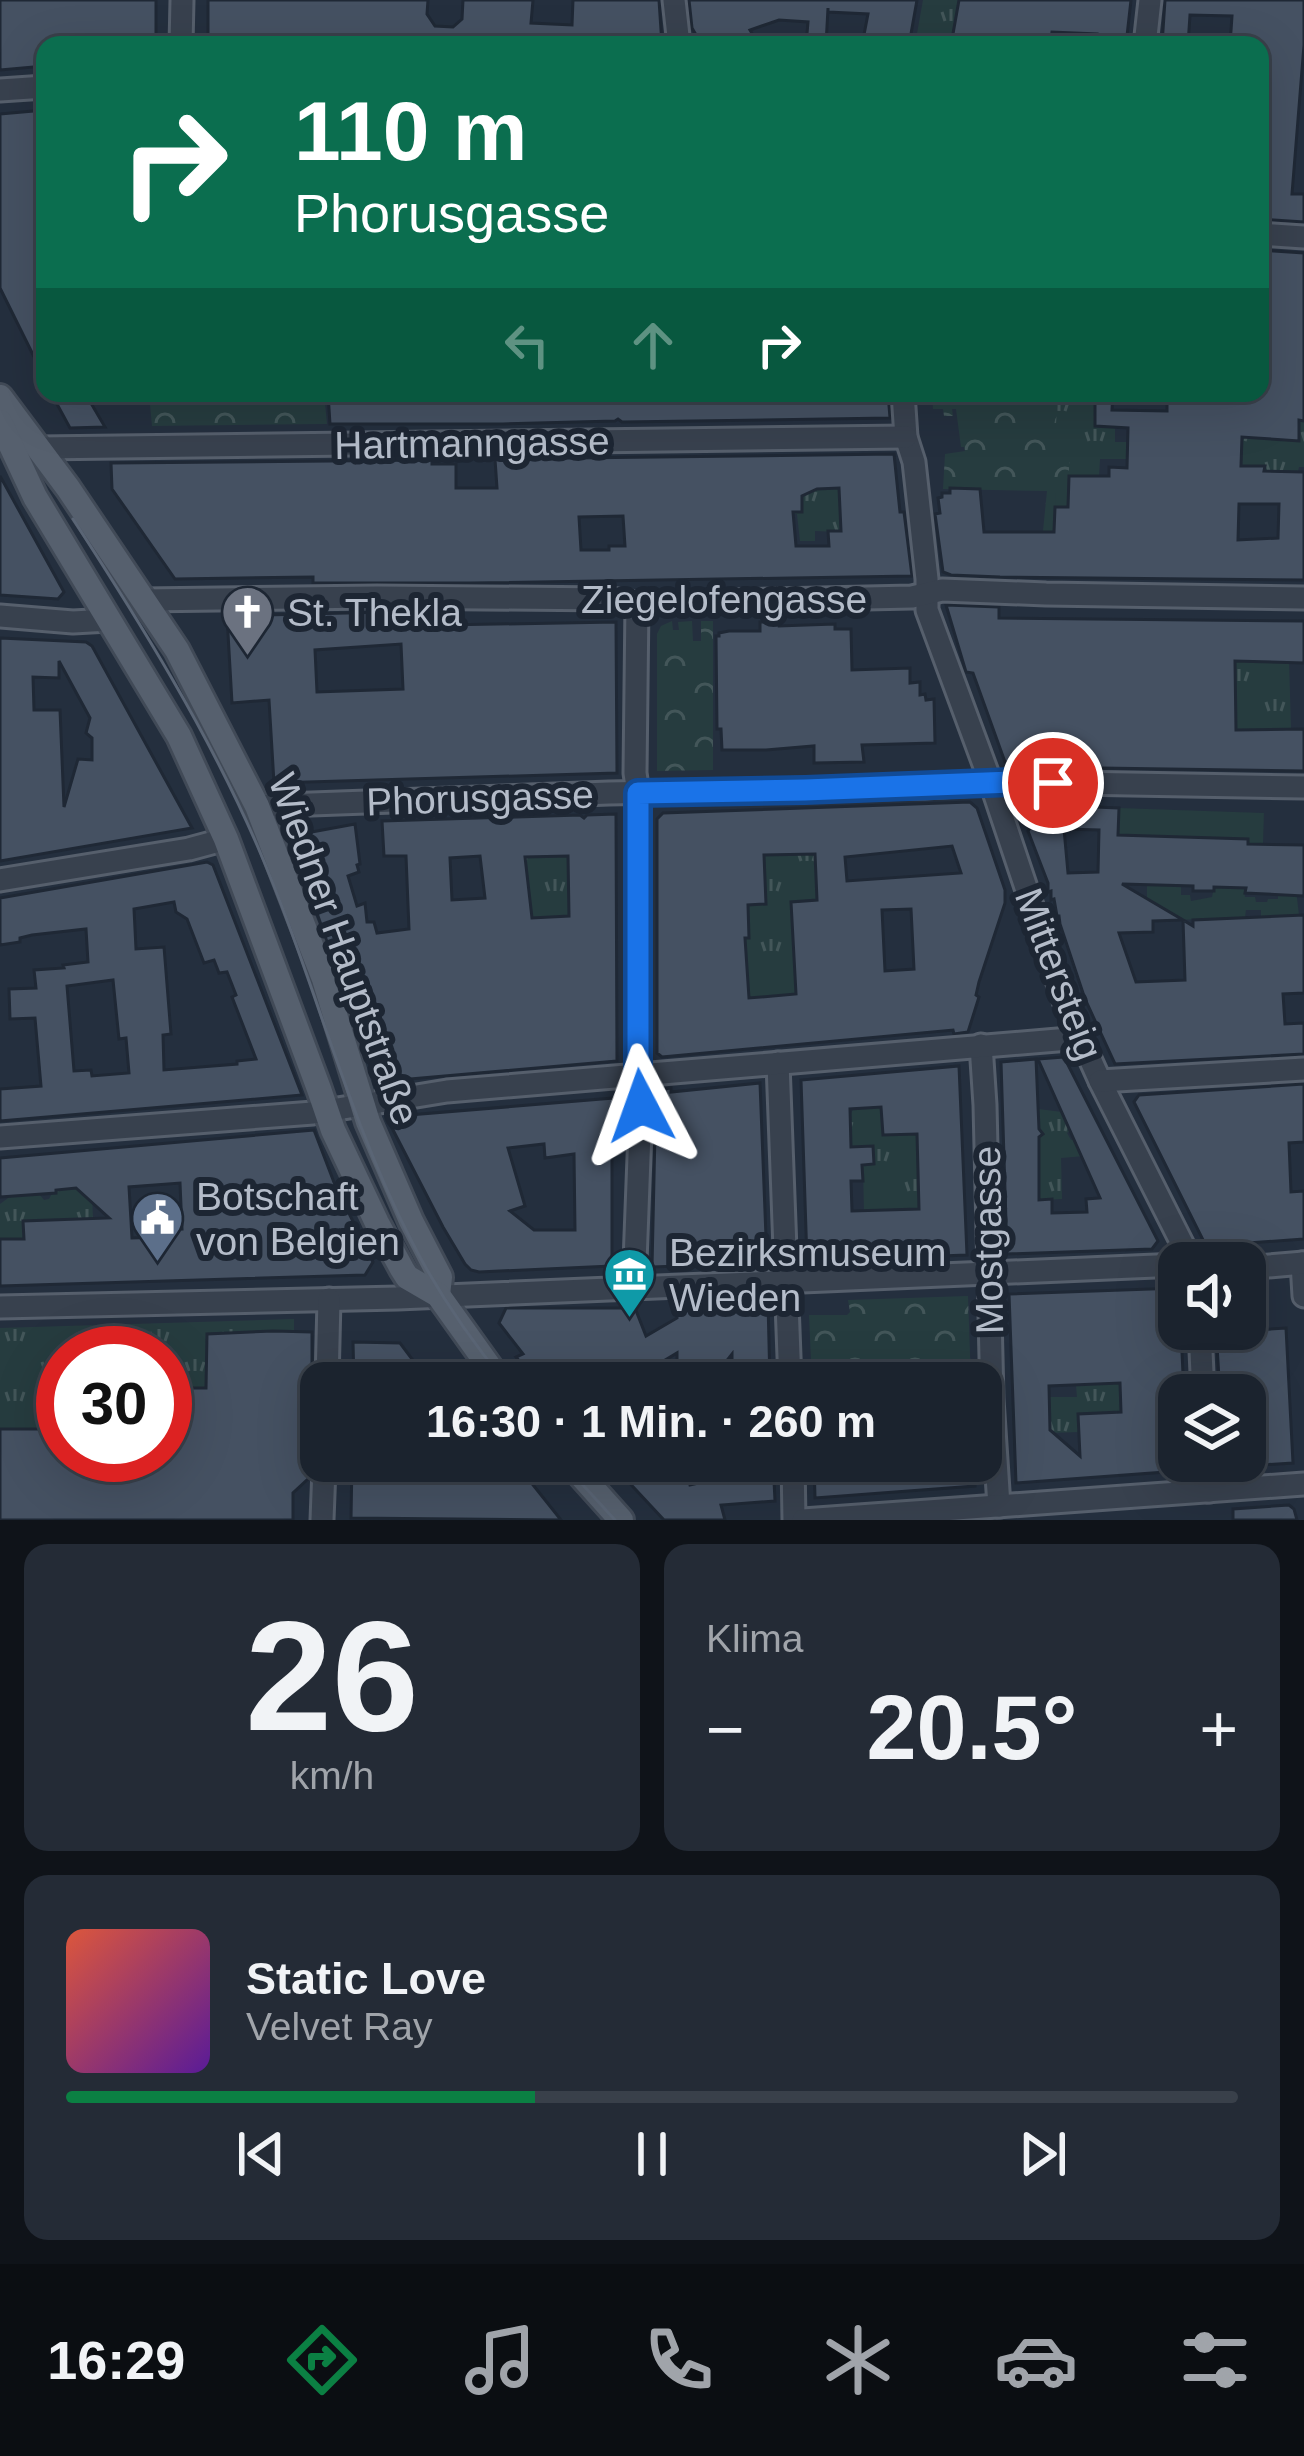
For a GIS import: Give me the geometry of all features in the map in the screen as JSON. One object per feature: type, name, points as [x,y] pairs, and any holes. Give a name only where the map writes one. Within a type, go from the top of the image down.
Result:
[{"type":"main road","name":"Wiedner Hauptstraße","points":[[0,397],[177,650],[257,806],[324,979],[388,1172],[440,1276],[437,1295]]},
{"type":"main road","name":"Wiedner Hauptstraße","points":[[0,422],[35,497],[179,736],[226,839],[325,1111],[377,1223],[407,1276],[437,1295],[486,1362]]},
{"type":"main road","points":[[587,1482],[621,1520]]},
{"type":"street","points":[[181,36],[182,0]]},
{"type":"street","points":[[674,0],[678,36]]},
{"type":"street","points":[[1146,36],[1150,0]]},
{"type":"street","points":[[0,91],[36,88]]},
{"type":"street","points":[[1269,235],[1304,237]]},
{"type":"street","name":"Mittersteig","points":[[904,402],[906,437],[914,462],[927,610],[1064,1000],[1181,1242]]},
{"type":"street","name":"Hartmanngasse","points":[[39,448],[906,437]]},
{"type":"street","name":"Ziegelofengasse","points":[[142,599],[377,597],[637,603],[912,597],[942,590],[1304,598]]},
{"type":"street","points":[[637,603],[641,1106]]},
{"type":"street","points":[[0,616],[109,620]]},
{"type":"street","name":"Phorusgasse","points":[[257,806],[991,783],[1304,787]]},
{"type":"street","points":[[0,880],[226,839]]},
{"type":"street","points":[[0,1137],[325,1111],[448,1090],[1081,1038]]},
{"type":"street","name":"Mostgasse","points":[[981,1046],[988,1274],[1011,1511]]},
{"type":"street","points":[[778,1063],[789,1362]]},
{"type":"street","points":[[1100,1081],[1304,1070]]},
{"type":"street","points":[[634,1288],[640,1131]]},
{"type":"street","points":[[1266,1266],[1303,1263],[1304,1296]]},
{"type":"street","points":[[0,1307],[634,1288],[1158,1265]]},
{"type":"street","points":[[328,1362],[329,1299]]},
{"type":"street","points":[[322,1520],[323,1482]]},
{"type":"street","points":[[793,1482],[794,1520]]},
{"type":"street","points":[[1208,1482],[1209,1491]]},
{"type":"street","points":[[803,1520],[1011,1511],[1304,1484]]},
{"type":"green space","points":[[923,0],[959,0],[953,36],[917,36]]},
{"type":"green space","points":[[150,402],[325,402],[327,424],[152,426]]},
{"type":"green space","points":[[933,402],[1057,402],[1056,424],[1069,425],[1069,491],[1056,491],[1054,532],[1043,531],[1047,491],[943,489],[945,454],[965,451],[956,409],[952,409],[953,416],[944,416],[943,409],[933,409]]},
{"type":"green space","points":[[1040,402],[1095,402],[1095,426],[1115,427],[1115,442],[1127,442],[1127,459],[1100,459],[1099,476],[1069,476],[1068,507],[1055,507],[1056,477]]},
{"type":"green space","points":[[1299,420],[1304,421],[1304,467],[1298,471],[1241,470],[1242,437],[1299,441]]},
{"type":"green space","points":[[839,488],[841,532],[815,531],[815,541],[800,541],[797,514],[778,514],[800,489]]},
{"type":"green space","points":[[672,621],[673,630],[679,630],[678,622],[692,621],[693,641],[701,641],[701,621],[713,621],[713,770],[657,771],[657,634]]},
{"type":"green space","points":[[1234,661],[1289,661],[1291,729],[1237,730]]},
{"type":"green space","points":[[1119,808],[1264,813],[1263,844],[1118,839]]},
{"type":"green space","points":[[815,851],[817,900],[791,902],[796,994],[745,998],[744,905],[766,903],[764,853],[795,855]]},
{"type":"green space","points":[[588,855],[569,916],[532,918],[525,857]]},
{"type":"green space","points":[[1147,885],[1181,886],[1181,895],[1190,895],[1191,901],[1212,897],[1214,887],[1244,888],[1245,897],[1255,897],[1256,902],[1278,899],[1278,893],[1296,889],[1299,915],[1261,917],[1261,910],[1246,910],[1245,918],[1171,920],[1170,913],[1147,899]]},
{"type":"green space","points":[[919,1103],[882,1119],[884,1135],[929,1133],[917,1146],[918,1190],[930,1213],[864,1211],[863,1165],[874,1164],[873,1147],[851,1147],[845,1115],[854,1107]]},
{"type":"green space","points":[[1038,1109],[1062,1112],[1071,1130],[1067,1133],[1071,1140],[1076,1139],[1084,1156],[1061,1158],[1062,1199],[1039,1200]]},
{"type":"green space","points":[[83,1187],[92,1195],[94,1243],[67,1219],[23,1221],[24,1249],[0,1239],[0,1204],[11,1192],[39,1194],[44,1200],[55,1188]]},
{"type":"green space","points":[[968,1296],[970,1362],[811,1362],[809,1315],[847,1315],[848,1300]]},
{"type":"green space","points":[[294,1319],[294,1331],[274,1331],[206,1388],[192,1388],[192,1326],[65,1326]]},
{"type":"green space","points":[[36,1327],[36,1429],[0,1429],[0,1328]]},
{"type":"green space","points":[[1120,1383],[1123,1439],[1096,1413],[1078,1414],[1079,1432],[1048,1433],[1047,1397],[1077,1397],[1076,1385]]},
{"type":"building","points":[[0,0],[156,0],[156,36],[36,36],[36,67],[0,70]]},
{"type":"building","points":[[208,0],[428,0],[427,14],[435,26],[453,27],[462,19],[463,0],[533,0],[531,23],[572,25],[573,0],[659,0],[661,36],[208,36]]},
{"type":"building","points":[[689,0],[917,0],[911,36],[864,36],[868,14],[828,12],[828,8],[826,36],[807,36],[808,22],[779,20],[750,30],[754,36],[697,36]]},
{"type":"building","points":[[959,0],[1131,0],[1127,36],[1052,32],[1052,36],[953,36]]},
{"type":"building","points":[[1165,0],[1304,0],[1292,194],[1304,194],[1304,222],[1269,220],[1269,36],[1231,36],[1232,16],[1190,15],[1189,36],[1163,36]]},
{"type":"building","points":[[36,111],[36,361],[0,288],[0,114]]},
{"type":"building","points":[[1269,251],[1304,253],[1304,421],[1299,420],[1299,441],[1242,437],[1241,466],[1304,472],[1304,580],[1000,577],[943,572],[935,514],[940,513],[942,493],[950,493],[950,488],[980,489],[984,532],[1054,532],[1055,507],[1068,507],[1069,476],[1109,476],[1109,467],[1127,468],[1128,428],[1095,426],[1095,402],[1112,402],[1112,410],[1167,411],[1167,402],[1269,402]],"holes":[[[1239,504],[1279,504],[1278,538],[1238,540]]]},
{"type":"building","points":[[56,402],[90,402],[105,427],[70,428]]},
{"type":"building","points":[[329,402],[889,402],[890,418],[618,419],[330,424]]},
{"type":"building","points":[[894,454],[912,576],[471,583],[313,583],[313,577],[175,579],[112,489],[111,463],[432,460],[432,464],[456,464],[456,488],[497,488],[495,459]],"holes":[[[839,488],[841,531],[828,531],[829,546],[796,546],[793,512],[802,512],[802,496],[817,489]],[[623,516],[625,546],[581,550],[579,517]]]},
{"type":"building","points":[[0,476],[64,592],[58,599],[0,595]]},
{"type":"building","points":[[946,605],[999,607],[999,618],[1304,621],[1304,663],[1235,661],[1236,730],[1304,729],[1304,771],[1028,767],[1028,763],[1005,762],[973,673],[966,672]]},
{"type":"building","points":[[388,612],[389,626],[616,622],[617,773],[274,783],[269,700],[232,703],[227,616]],"holes":[[[401,644],[403,689],[317,692],[315,650]]]},
{"type":"building","points":[[760,622],[835,624],[835,629],[851,629],[852,670],[910,668],[910,683],[920,682],[920,695],[934,699],[935,743],[862,745],[864,762],[814,763],[814,746],[722,750],[721,729],[717,729],[716,636],[760,631]]},
{"type":"building","points":[[0,638],[86,642],[192,828],[0,861]],"holes":[[[59,661],[90,718],[86,733],[92,738],[92,760],[78,759],[64,807],[60,710],[34,710],[33,677],[59,678]]]},
{"type":"building","points":[[970,802],[977,808],[1005,890],[1005,903],[968,1032],[662,1057],[657,1053],[657,819],[663,813]],"holes":[[[952,846],[961,873],[847,881],[845,857]],[[815,854],[817,900],[791,902],[796,994],[749,998],[748,905],[766,904],[764,855]],[[911,909],[914,969],[885,971],[882,910]]]},
{"type":"building","points":[[1046,805],[1119,808],[1118,835],[1304,845],[1304,896],[1245,893],[1246,888],[1193,891],[1193,886],[1122,884],[1183,920],[1193,926],[1193,920],[1304,915],[1304,993],[1283,994],[1285,1024],[1304,1023],[1304,1054],[1115,1064],[1085,999],[1028,831]],"holes":[[[1064,829],[1099,830],[1098,872],[1068,873]],[[1183,920],[1185,980],[1136,982],[1119,933],[1153,932],[1153,921]]]},
{"type":"building","points":[[616,814],[617,1061],[376,1082],[290,836],[355,824],[359,872],[348,876],[357,906],[365,903],[367,922],[374,922],[377,933],[409,929],[406,856],[384,856],[382,821]],"holes":[[[480,856],[485,898],[452,900],[450,858]],[[568,856],[569,916],[532,918],[525,857]]]},
{"type":"building","points":[[207,862],[213,865],[302,1095],[0,1121],[0,1089],[41,1086],[35,1018],[10,1019],[9,989],[36,988],[34,970],[88,962],[86,929],[32,935],[0,945],[0,898]],"holes":[[[174,902],[176,912],[187,919],[204,963],[214,960],[219,973],[227,972],[256,1059],[164,1070],[163,1035],[171,1034],[164,947],[136,949],[134,909]],[[113,980],[119,1039],[126,1038],[129,1073],[92,1076],[91,1070],[74,1071],[67,986]]]},
{"type":"building","points":[[1064,1057],[1158,1241],[1152,1249],[1007,1254],[1001,1062],[1036,1059],[1043,1134],[1039,1137],[1039,1200],[1052,1199],[1052,1213],[1087,1212],[1086,1199],[1100,1198],[1038,1059]]},
{"type":"building","points":[[959,1066],[967,1255],[807,1261],[801,1080]],"holes":[[[881,1107],[883,1135],[917,1134],[919,1209],[852,1211],[851,1181],[863,1181],[862,1165],[874,1164],[873,1146],[851,1147],[850,1109]]]},
{"type":"building","points":[[760,1083],[767,1263],[652,1267],[655,1132],[649,1119],[655,1111],[656,1090]]},
{"type":"building","points":[[1304,1084],[1304,1142],[1289,1143],[1291,1192],[1304,1191],[1304,1239],[1204,1242],[1134,1102],[1139,1095]]},
{"type":"building","points":[[614,1098],[614,1104],[626,1105],[633,1118],[625,1130],[612,1129],[612,1266],[471,1270],[391,1126],[397,1116]],"holes":[[[544,1144],[545,1158],[574,1154],[575,1230],[534,1230],[510,1211],[525,1206],[508,1148]]]},
{"type":"building","points":[[314,1130],[373,1262],[365,1275],[0,1286],[0,1239],[24,1239],[23,1221],[109,1218],[76,1188],[0,1197],[0,1158]],"holes":[[[180,1183],[182,1229],[163,1230],[163,1237],[132,1238],[129,1187]]]},
{"type":"building","points":[[1158,1289],[1158,1350],[1182,1350],[1183,1374],[1158,1374],[1158,1473],[1016,1483],[1009,1294]],"holes":[[[1120,1383],[1121,1412],[1078,1414],[1080,1456],[1050,1430],[1049,1386]]]},
{"type":"building","points":[[768,1302],[769,1362],[732,1362],[732,1354],[726,1362],[677,1362],[677,1353],[662,1362],[520,1362],[516,1357],[523,1354],[499,1323],[506,1308],[635,1308],[646,1336],[677,1318],[677,1306]]},
{"type":"building","points":[[1286,1328],[1293,1463],[1266,1465],[1266,1374],[1219,1374],[1217,1350],[1266,1350],[1266,1329]]},
{"type":"building","points":[[312,1332],[312,1362],[300,1362],[300,1482],[305,1482],[293,1493],[293,1520],[0,1520],[0,1429],[36,1429],[36,1482],[192,1482],[192,1388],[206,1388],[207,1334]]},
{"type":"building","points":[[353,1342],[400,1343],[414,1362],[353,1362]]},
{"type":"building","points":[[352,1482],[531,1482],[561,1520],[351,1518]]},
{"type":"building","points":[[629,1482],[774,1482],[775,1501],[721,1505],[725,1520],[664,1520]]},
{"type":"building","points":[[815,1482],[975,1482],[975,1486],[815,1498]]},
{"type":"building","points":[[1289,1505],[1297,1520],[1233,1520],[1233,1509]]},
{"type":"tram line","points":[[73,519],[172,678],[238,802],[387,1191],[431,1276],[489,1362]]},
{"type":"tram line","points":[[580,1482],[615,1520]]},
{"type":"place","name":"St. Thekla","points":[[248,658]]},
{"type":"place","name":"Botschaft von Belgien","points":[[157,1264]]},
{"type":"place","name":"Bezirksmuseum Wieden","points":[[630,1320]]},
{"type":"route","points":[[641,1106],[638,793],[1053,783]]}]
